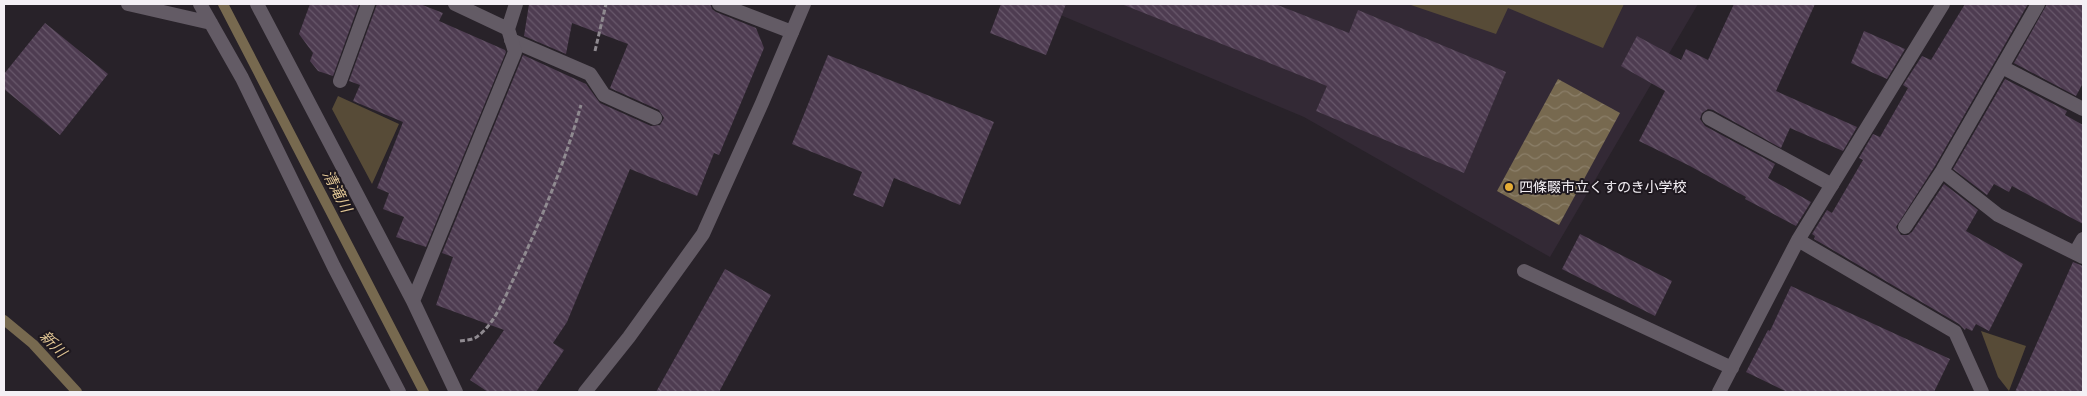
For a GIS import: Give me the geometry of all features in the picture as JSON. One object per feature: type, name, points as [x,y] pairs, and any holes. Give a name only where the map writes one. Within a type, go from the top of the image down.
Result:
[{"type":"street","points":[[128,4],[211,23]]},
{"type":"street","points":[[200,4],[242,78],[334,267],[399,392]]},
{"type":"street","points":[[257,4],[413,301],[456,392]]},
{"type":"street","points":[[340,81],[368,4]]},
{"type":"street","points":[[455,4],[509,34],[590,74],[604,95],[655,118]]},
{"type":"street","points":[[413,301],[515,52],[509,34],[516,4]]},
{"type":"street","points":[[719,4],[792,32]]},
{"type":"street","points":[[585,392],[629,337],[703,234],[804,4]]},
{"type":"street","points":[[1723,391],[1732,368],[1798,240],[1944,4]]},
{"type":"street","points":[[1905,227],[1942,171],[2038,4]]},
{"type":"street","points":[[2002,67],[2083,110]]},
{"type":"street","points":[[1709,118],[1832,185]]},
{"type":"street","points":[[1942,171],[1998,215],[2079,255],[2083,239]]},
{"type":"street","points":[[1798,240],[1955,332],[1982,392]]},
{"type":"street","points":[[1524,272],[1732,368]]},
{"type":"path","points":[[432,341],[455,342],[477,338],[488,326],[506,295],[532,239],[575,128],[606,4]]},
{"type":"shaded area","name":"四條畷市立くすのき小学校","points":[[1034,4],[1698,4],[1550,257],[1304,117]]},
{"type":"shaded area","points":[[1408,4],[1624,4],[1603,48],[1508,8],[1496,34]]},
{"type":"shaded area","points":[[338,96],[399,124],[372,184],[332,109]]},
{"type":"shaded area","points":[[1981,331],[2026,346],[2009,391],[1998,377]]},
{"type":"water","points":[[1558,79],[1620,113],[1559,225],[1497,191]]},
{"type":"building","points":[[310,4],[359,4],[333,76],[318,71],[310,61],[313,53],[299,34]]},
{"type":"building","points":[[377,4],[420,4],[443,13],[439,21],[506,52],[426,247],[396,237],[404,217],[383,209],[389,193],[377,188],[403,122],[353,101],[360,85],[349,81]]},
{"type":"building","points":[[529,4],[710,4],[716,12],[756,28],[764,48],[719,155],[714,153],[697,196],[630,169],[567,322],[553,343],[564,350],[536,392],[488,392],[470,380],[504,330],[436,305],[453,257],[442,253],[523,55],[586,84],[600,103],[651,126],[660,125],[664,118],[659,110],[610,88],[628,44],[572,23],[566,54],[524,36]]},
{"type":"building","points":[[1001,4],[1066,4],[1046,55],[990,33]]},
{"type":"building","points":[[1124,4],[1275,4],[1349,33],[1358,10],[1506,72],[1464,173],[1316,111],[1327,86]]},
{"type":"building","points":[[1734,4],[1815,4],[1776,91],[1857,127],[1843,151],[1790,128],[1781,148],[1713,110],[1708,109],[1702,113],[1700,119],[1705,126],[1775,164],[1768,178],[1811,202],[1796,226],[1745,199],[1746,197],[1690,166],[1639,141],[1665,91],[1621,66],[1637,36],[1681,60],[1686,49],[1708,60]]},
{"type":"building","points":[[1965,4],[2028,4],[1935,166],[1896,227],[1901,235],[1908,235],[1912,232],[1944,184],[1978,210],[1966,231],[2023,264],[1989,331],[1976,324],[1972,331],[1966,328],[1965,330],[1959,324],[1814,239],[1815,236],[1812,234],[1827,210],[1832,213],[1863,160],[1859,158],[1873,134],[1880,137],[1908,88],[1903,85],[1922,56],[1931,60]]},
{"type":"building","points":[[2047,4],[2083,4],[2083,83],[2076,96],[2014,63]]},
{"type":"building","points":[[45,23],[108,74],[60,135],[4,89],[4,74]]},
{"type":"building","points":[[1864,31],[1905,49],[1887,79],[1851,63]]},
{"type":"building","points":[[828,55],[994,122],[960,205],[894,178],[883,207],[853,195],[862,172],[792,144]]},
{"type":"building","points":[[2005,79],[2067,111],[2065,115],[2083,125],[2083,224],[2012,186],[2009,192],[1994,184],[1987,195],[1953,169]]},
{"type":"building","points":[[1580,234],[1672,281],[1655,316],[1562,269]]},
{"type":"building","points":[[2073,262],[2083,266],[2083,392],[2015,392]]},
{"type":"building","points":[[725,269],[771,295],[719,392],[656,392]]},
{"type":"building","points":[[1791,286],[1950,359],[1934,392],[1787,392],[1746,372],[1768,330],[1770,331]]},
{"type":"waterway","name":"清滝川","points":[[223,4],[424,392]]},
{"type":"waterway","name":"新川","points":[[4,320],[33,344],[77,392]]},
{"type":"place","name":"四條畷市立くすのき小学校","points":[[1509,187]]}]
